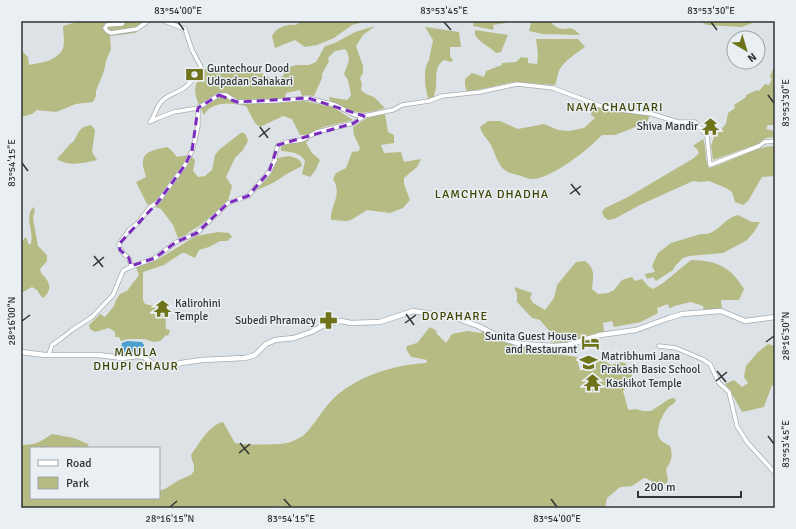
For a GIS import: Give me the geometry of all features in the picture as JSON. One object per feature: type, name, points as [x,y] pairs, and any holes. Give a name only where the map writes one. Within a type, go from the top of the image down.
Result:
[{"type":"street","points":[[124,21],[122,24],[107,25],[105,28],[106,32],[111,33],[137,29],[148,21]]},
{"type":"street","points":[[164,21],[185,29],[192,50],[201,67],[195,78],[185,88],[162,100],[150,122],[174,112],[198,108],[219,95],[226,95],[237,102],[308,98],[335,105],[355,115],[364,116],[393,110],[402,105],[429,101],[442,96],[480,92],[517,84],[553,88],[606,108],[652,114],[678,122],[695,122],[707,136],[710,165],[759,146],[764,142],[775,141]]},
{"type":"street","points":[[130,266],[129,258],[120,250],[119,244],[129,230],[138,224],[150,207],[158,202],[185,165],[192,151],[195,140],[198,126],[198,108]]},
{"type":"street","points":[[49,354],[52,345],[92,317],[113,295],[123,271],[130,266],[144,263],[155,258],[176,242],[197,233],[228,203],[248,196],[269,172],[275,160],[278,145],[302,140],[317,132],[354,123],[364,116]]},
{"type":"street","points":[[21,352],[99,355],[122,358],[138,356],[144,357],[161,368],[166,368],[180,363],[202,360],[245,358],[255,354],[266,344],[311,332],[326,324],[341,321],[352,323],[380,322],[413,311],[448,315],[478,326],[504,339],[520,344],[554,346],[568,345],[600,335],[636,330],[682,314],[721,311],[745,321],[775,316]]},
{"type":"street","points":[[659,346],[676,348],[710,364],[719,383],[729,392],[738,426],[747,442],[775,473]]},
{"type":"highlighted area","points":[[219,95],[237,102],[308,98],[364,116],[354,123],[278,145],[269,172],[248,196],[228,203],[197,233],[176,242],[155,258],[131,266],[129,258],[120,250],[119,244],[158,202],[185,165],[192,151],[198,108]]},
{"type":"green space","points":[[80,21],[122,21],[142,23],[142,28],[135,33],[110,36],[111,49],[93,102],[76,104],[56,112],[37,110],[32,114],[21,117],[21,50],[28,57],[29,65],[53,59],[61,52],[64,46],[63,26]]},
{"type":"green space","points":[[301,21],[368,21],[352,25],[334,38],[317,45],[305,47],[295,40],[275,48],[272,36],[276,30],[289,25],[296,25]]},
{"type":"green space","points":[[474,21],[505,21],[506,23],[493,25],[494,30],[473,26]]},
{"type":"green space","points":[[515,21],[550,21],[558,28],[570,28],[575,30],[580,35],[543,34],[529,31],[531,23]]},
{"type":"green space","points":[[699,21],[765,21],[755,22],[742,27],[707,25]]},
{"type":"green space","points":[[375,26],[363,35],[356,46],[363,66],[363,73],[360,78],[362,84],[361,90],[374,97],[385,108],[362,113],[330,101],[329,97],[347,100],[351,95],[348,80],[344,74],[349,58],[345,49],[335,51],[328,58],[329,61],[322,74],[322,78],[314,96],[302,96],[300,90],[286,93],[285,98],[275,99],[263,103],[304,101],[333,107],[353,120],[323,127],[307,135],[300,135],[292,119],[283,116],[260,127],[255,123],[246,106],[228,103],[217,105],[207,110],[204,115],[195,92],[199,77],[203,70],[209,68],[233,70],[257,68],[265,76],[274,79],[281,78],[285,71],[290,67],[296,65],[309,65],[316,62],[325,46],[335,43],[355,32]]},
{"type":"green space","points":[[425,27],[459,32],[461,47],[450,47],[450,56],[453,60],[451,62],[444,60],[437,69],[434,97],[428,99],[425,83],[425,72],[433,40]]},
{"type":"green space","points":[[475,30],[508,35],[501,52],[496,53],[480,40],[475,35]]},
{"type":"green space","points":[[536,39],[578,39],[585,47],[571,57],[562,66],[555,85],[514,82],[467,92],[465,79],[472,73],[484,77],[486,71],[502,65],[502,63],[516,62],[521,57],[528,58],[528,63],[537,64],[538,55]]},
{"type":"green space","points":[[775,66],[775,125],[768,125],[766,129],[775,131],[775,137],[766,138],[758,144],[713,160],[711,146],[714,137],[726,124],[728,113],[735,108],[734,105],[746,97],[746,95],[757,90],[759,91],[765,84],[769,85],[772,79],[770,77]]},
{"type":"green space","points":[[593,106],[606,110],[650,115],[647,122],[633,128],[615,135],[602,135],[579,156],[558,170],[538,178],[528,179],[503,169],[480,127],[488,121],[500,121],[518,129],[544,124],[558,130],[569,131],[584,128],[595,118],[591,115]]},
{"type":"green space","points":[[385,114],[388,132],[394,135],[394,143],[381,145],[384,153],[401,152],[404,162],[421,159],[417,167],[404,178],[404,184],[410,200],[403,208],[390,213],[367,210],[351,220],[331,220],[337,190],[333,179],[336,173],[346,168],[352,152],[359,151],[360,148],[354,135],[353,127],[367,118]]},
{"type":"green space","points":[[91,125],[95,130],[92,152],[97,160],[72,164],[57,159],[74,141],[82,129]]},
{"type":"green space","points":[[242,132],[246,135],[248,141],[243,150],[235,158],[226,177],[232,186],[228,201],[203,223],[178,238],[173,225],[161,209],[147,204],[136,182],[146,177],[143,165],[144,157],[149,152],[167,147],[177,157],[191,156],[195,160],[193,171],[198,177],[205,176],[212,170],[215,155],[220,149]]},
{"type":"green space","points":[[703,139],[709,168],[758,149],[775,146],[775,176],[762,177],[748,201],[743,205],[735,202],[732,192],[726,188],[709,181],[693,181],[640,205],[614,219],[608,220],[604,217],[602,212],[605,208],[628,197],[694,158],[699,153],[693,146]]},
{"type":"green space","points":[[309,140],[306,143],[312,153],[320,160],[315,171],[310,177],[302,174],[305,161],[301,156],[295,153],[281,151],[282,145],[286,143]]},
{"type":"green space","points":[[289,156],[299,160],[302,166],[273,183],[257,190],[271,174],[277,158]]},
{"type":"green space","points":[[33,207],[35,210],[33,218],[38,246],[47,255],[47,261],[40,269],[49,285],[48,291],[43,298],[37,290],[32,287],[21,293],[21,242],[26,237],[29,245],[31,243],[32,238],[29,216]]},
{"type":"green space","points":[[738,215],[752,222],[760,222],[747,240],[723,253],[689,256],[683,258],[673,270],[656,281],[653,277],[647,279],[645,274],[655,272],[652,266],[658,253],[671,243],[713,232],[730,218]]},
{"type":"green space","points":[[218,232],[229,233],[232,237],[227,241],[220,241],[199,250],[195,258],[182,253],[164,265],[143,272],[143,300],[145,304],[164,308],[166,316],[166,329],[170,330],[168,336],[166,335],[160,341],[154,342],[144,339],[128,339],[121,341],[119,337],[115,337],[115,332],[109,328],[95,332],[90,329],[89,325],[100,314],[105,317],[114,306],[120,294],[127,291],[139,275],[136,267],[157,260],[196,236]]},
{"type":"green space","points":[[691,260],[716,264],[728,270],[739,281],[744,289],[739,300],[721,300],[722,309],[704,311],[703,306],[691,302],[671,308],[669,308],[668,304],[657,308],[658,313],[641,322],[614,327],[612,321],[603,323],[604,332],[571,342],[550,342],[552,334],[540,320],[532,318],[517,302],[517,294],[514,287],[532,293],[530,298],[533,303],[545,310],[554,298],[557,285],[576,262],[585,261],[591,267],[593,273],[592,289],[598,294],[608,293],[614,290],[622,280],[632,277],[635,281],[642,279],[653,289],[663,283]]},
{"type":"green space","points":[[430,327],[437,331],[436,333],[446,343],[452,334],[467,331],[481,333],[484,330],[498,339],[520,346],[536,348],[557,347],[558,354],[577,357],[580,371],[601,360],[612,365],[619,362],[625,363],[632,374],[631,383],[623,391],[628,409],[651,411],[669,399],[674,398],[676,400],[665,412],[658,428],[658,436],[670,446],[671,452],[671,461],[666,469],[668,480],[667,483],[655,485],[648,479],[644,478],[632,486],[620,487],[607,498],[605,508],[287,508],[278,506],[273,508],[21,508],[21,445],[38,442],[52,434],[74,438],[88,444],[89,447],[30,447],[30,499],[160,499],[160,491],[191,475],[194,471],[191,455],[213,427],[223,422],[235,443],[276,444],[296,440],[308,431],[333,399],[353,384],[388,369],[426,363],[427,360],[411,357],[406,349],[407,346],[417,343]]},
{"type":"green space","points":[[768,344],[775,346],[775,386],[772,385],[764,407],[742,412],[725,384],[734,380],[742,387],[748,383],[744,377],[746,366],[757,353]]},
{"type":"water","points":[[127,341],[142,342],[144,345],[143,351],[132,356],[120,355],[122,343]]},
{"type":"place","name":"Guntechour Dood Udpadan Sahakari","points":[[194,74]]},
{"type":"place","name":"Shiva Mandir","points":[[711,126]]},
{"type":"place","name":"Kalirohini Temple","points":[[162,309]]},
{"type":"place","name":"Subedi Phramacy","points":[[329,320]]},
{"type":"place","name":"Sunita Guest House and Restaurant","points":[[590,342]]},
{"type":"place","name":"Matribhumi Jana Prakash Basic School","points":[[588,362]]},
{"type":"place","name":"Kaskikot Temple","points":[[593,383]]},
{"type":"district","name":"NAYA CHAUTARI","points":[[615,107]]},
{"type":"district","name":"LAMCHYA DHADHA","points":[[492,194]]},
{"type":"district","name":"DOPAHARE","points":[[455,316]]},
{"type":"district","name":"MAULA DHUPI CHAUR","points":[[136,359]]}]
